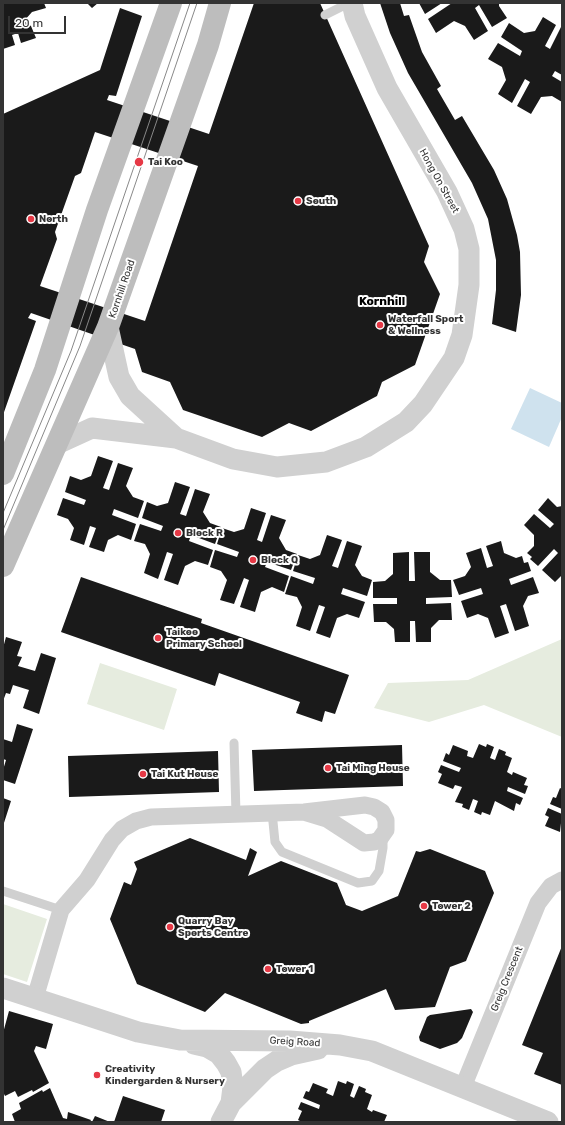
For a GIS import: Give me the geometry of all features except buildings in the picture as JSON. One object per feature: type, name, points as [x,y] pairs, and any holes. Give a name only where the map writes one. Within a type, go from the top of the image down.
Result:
[{"type":"main road","points":[[4,469],[50,356],[97,210],[171,3]]},
{"type":"main road","name":"Kornhill Road","points":[[3,566],[108,327],[208,45],[220,3]]},
{"type":"street","name":"Hong On Street","points":[[57,444],[92,428],[176,438],[233,459],[277,466],[326,462],[366,447],[406,422],[423,404],[454,358],[466,318],[469,285],[469,249],[464,230],[447,192],[387,88],[355,16],[353,4]]},
{"type":"street","name":"Hong On Street","points":[[108,327],[119,377],[130,396],[176,438]]},
{"type":"street","points":[[35,998],[61,910],[87,880],[112,840],[122,829],[136,821],[151,817],[304,812],[366,806],[374,807],[382,812],[386,820],[386,830],[383,836],[374,842],[364,843],[327,819],[304,812]]},
{"type":"street","name":"Greig Crescent","points":[[463,1087],[538,903],[551,886],[562,880]]},
{"type":"street","name":"Greig Road","points":[[3,988],[138,1032],[180,1040],[290,1041],[340,1045],[378,1053],[548,1122]]},
{"type":"street","points":[[180,1040],[207,1047],[219,1054],[226,1062],[231,1072],[233,1087],[231,1103]]},
{"type":"street","points":[[221,1122],[231,1103],[265,1069],[277,1061],[307,1051],[340,1045]]},
{"type":"lane","points":[[325,15],[341,7],[353,4]]},
{"type":"lane","points":[[234,743],[236,814]]},
{"type":"lane","points":[[272,812],[274,842],[282,852],[358,883],[372,881],[379,871],[383,848],[383,836]]},
{"type":"lane","points":[[3,891],[61,910]]},
{"type":"shaded area","points":[[562,639],[562,737],[484,705],[429,722],[374,708],[388,683],[468,680]]},
{"type":"shaded area","points":[[100,663],[177,689],[164,730],[87,704]]},
{"type":"shaded area","points":[[3,904],[47,919],[27,982],[3,974]]},
{"type":"water","points":[[530,388],[562,403],[562,417],[549,447],[511,429]]},
{"type":"tram line","points":[[3,513],[71,351],[190,3]]},
{"type":"tram line","points":[[3,530],[80,346],[197,3]]},
{"type":"place","name":"Tai Koo","points":[[139,162]]},
{"type":"place","name":"South","points":[[298,201]]},
{"type":"place","name":"North","points":[[31,219]]},
{"type":"place","name":"Waterfall Sport & Wellness","points":[[380,325]]},
{"type":"place","name":"Block R","points":[[178,533]]},
{"type":"place","name":"Block Q","points":[[253,560]]},
{"type":"place","name":"Taikoo Primary School","points":[[158,638]]},
{"type":"place","name":"Tai Ming House","points":[[328,768]]},
{"type":"place","name":"Tai Kut House","points":[[143,774]]},
{"type":"place","name":"Tower 2","points":[[424,906]]},
{"type":"place","name":"Quarry Bay Sports Centre","points":[[170,927]]},
{"type":"place","name":"Tower 1","points":[[268,969]]},
{"type":"place","name":"Creativity Kindergarden & Nursery","points":[[97,1075]]},
{"type":"district","name":"Kornhill","points":[[382,302]]}]
